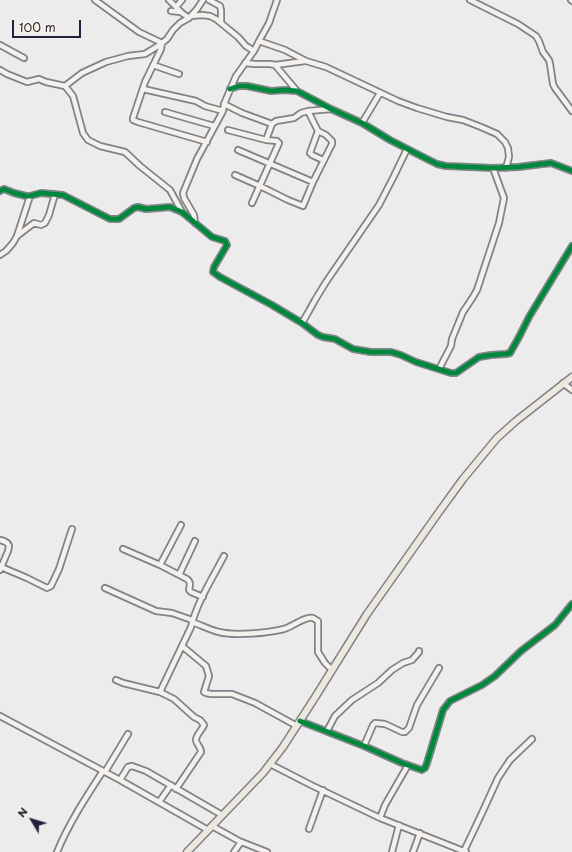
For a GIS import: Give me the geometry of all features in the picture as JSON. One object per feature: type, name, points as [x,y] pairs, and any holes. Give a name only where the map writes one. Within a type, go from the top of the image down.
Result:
[{"type":"main road","points":[[186,852],[270,764],[298,724],[367,614],[438,512],[463,479],[497,438],[572,377]]},
{"type":"street","points":[[95,0],[139,32],[162,43]]},
{"type":"street","points":[[169,0],[177,8]]},
{"type":"street","points":[[182,0],[177,8],[171,11],[182,13],[190,17],[206,15],[214,18],[221,22],[246,46],[254,51]]},
{"type":"street","points":[[65,86],[82,74],[106,62],[128,56],[145,54],[167,39],[180,23],[190,17],[198,9],[203,0]]},
{"type":"street","points":[[209,0],[220,6],[221,22]]},
{"type":"street","points":[[195,224],[194,215],[184,198],[183,193],[214,126],[223,111],[224,104],[236,76],[254,51],[269,23],[277,0]]},
{"type":"street","points":[[470,0],[518,24],[536,36],[543,52],[549,60],[553,84],[572,111]]},
{"type":"street","points":[[198,9],[198,15]]},
{"type":"street","points":[[214,18],[221,16]]},
{"type":"street","points":[[259,41],[284,50],[306,61],[326,67],[398,101],[447,117],[463,120],[497,134],[505,142],[508,148],[509,157],[506,168]]},
{"type":"street","points":[[162,43],[161,49],[143,89],[133,120],[207,142]]},
{"type":"street","points":[[0,45],[24,58]]},
{"type":"street","points":[[245,63],[276,65],[306,61]]},
{"type":"street","points":[[153,65],[180,74]]},
{"type":"street","points":[[276,65],[297,91],[362,123],[406,149],[437,164],[446,166],[506,168],[551,163],[572,171]]},
{"type":"street","points":[[0,70],[27,82],[39,79],[65,86],[73,96],[83,133],[88,140],[100,146],[125,152],[170,190],[182,212],[195,224],[212,237],[225,241],[227,245],[214,267],[213,272],[272,305],[302,323],[318,335],[335,339],[353,349],[371,352],[391,352],[416,362],[456,374],[479,357],[510,353],[529,317],[572,246]]},
{"type":"street","points":[[230,89],[239,86],[247,86],[271,91],[297,91]]},
{"type":"street","points":[[143,89],[196,101],[205,106],[223,111]]},
{"type":"street","points":[[362,123],[380,93]]},
{"type":"street","points":[[224,104],[235,111],[272,124]]},
{"type":"street","points":[[266,140],[272,124],[276,121],[294,118],[301,113],[331,109]]},
{"type":"street","points":[[165,112],[214,126]]},
{"type":"street","points":[[235,175],[303,206],[323,160],[332,144],[332,141],[326,135],[318,131],[308,112]]},
{"type":"street","points":[[228,130],[266,140],[277,141],[279,143],[252,203]]},
{"type":"street","points":[[318,131],[310,154],[323,160]]},
{"type":"street","points":[[302,323],[322,288],[379,205],[406,149]]},
{"type":"street","points":[[238,150],[313,182]]},
{"type":"street","points":[[439,369],[451,346],[452,339],[463,312],[477,290],[499,223],[504,198],[493,168]]},
{"type":"street","points":[[0,191],[4,189],[14,193],[30,196],[41,193],[63,195],[110,219],[119,219],[134,208],[138,207],[146,209],[170,207],[182,212]]},
{"type":"street","points":[[17,236],[34,222],[41,225],[45,224],[49,216],[55,194]]},
{"type":"street","points":[[0,255],[13,244],[30,196]]},
{"type":"street","points":[[563,384],[572,390]]},
{"type":"street","points":[[160,565],[181,525]]},
{"type":"street","points":[[0,540],[6,542],[10,546],[1,568],[27,578],[46,588],[51,586],[59,569],[72,529]]},
{"type":"street","points":[[179,575],[196,541]]},
{"type":"street","points":[[123,549],[179,575],[189,581],[189,590],[191,592],[203,597]]},
{"type":"street","points":[[160,692],[191,628],[192,621],[203,597],[224,556]]},
{"type":"street","points":[[105,588],[156,611],[172,614],[217,632],[228,634],[265,632],[285,629],[305,618],[312,618],[318,621],[318,652],[325,663],[332,670]]},
{"type":"street","points":[[182,646],[206,666],[209,676],[204,692],[211,694],[232,694],[255,703],[298,724],[327,731],[422,770],[425,768],[427,763],[443,710],[450,701],[482,685],[495,676],[521,651],[556,625],[572,604]]},
{"type":"street","points":[[327,731],[335,716],[352,700],[378,683],[392,670],[412,660],[419,651]]},
{"type":"street","points":[[364,746],[375,723],[385,724],[402,732],[405,732],[409,728],[417,705],[438,668]]},
{"type":"street","points":[[116,680],[160,692],[174,699],[204,725],[196,738],[201,752],[176,789]]},
{"type":"street","points":[[0,716],[159,802],[210,828],[266,852]]},
{"type":"street","points":[[57,852],[78,810],[128,734]]},
{"type":"street","points":[[270,764],[380,818],[465,852],[498,778],[510,760],[532,739]]},
{"type":"street","points":[[380,818],[385,805],[408,765]]},
{"type":"street","points":[[120,780],[128,767],[132,766],[146,771],[222,815]]},
{"type":"street","points":[[159,802],[171,785]]},
{"type":"street","points":[[308,829],[323,790]]},
{"type":"street","points":[[392,852],[399,825]]},
{"type":"street","points":[[414,852],[420,833]]},
{"type":"street","points":[[234,852],[241,842]]},
{"type":"cycle path","points":[[230,89],[239,86],[247,86],[271,91],[297,91],[362,123],[390,140],[437,164],[446,166],[493,168],[551,163],[572,171]]},
{"type":"cycle path","points":[[0,191],[4,189],[26,196],[41,193],[63,195],[110,219],[119,219],[134,208],[138,207],[146,209],[170,207],[182,212],[212,237],[225,241],[227,245],[214,267],[213,272],[272,305],[302,323],[318,335],[335,339],[353,349],[371,352],[391,352],[451,373],[456,373],[479,357],[510,353],[529,317],[572,246]]},
{"type":"cycle path","points":[[300,721],[422,770],[425,768],[427,763],[443,710],[450,701],[482,685],[495,676],[521,651],[555,625],[572,604]]}]
